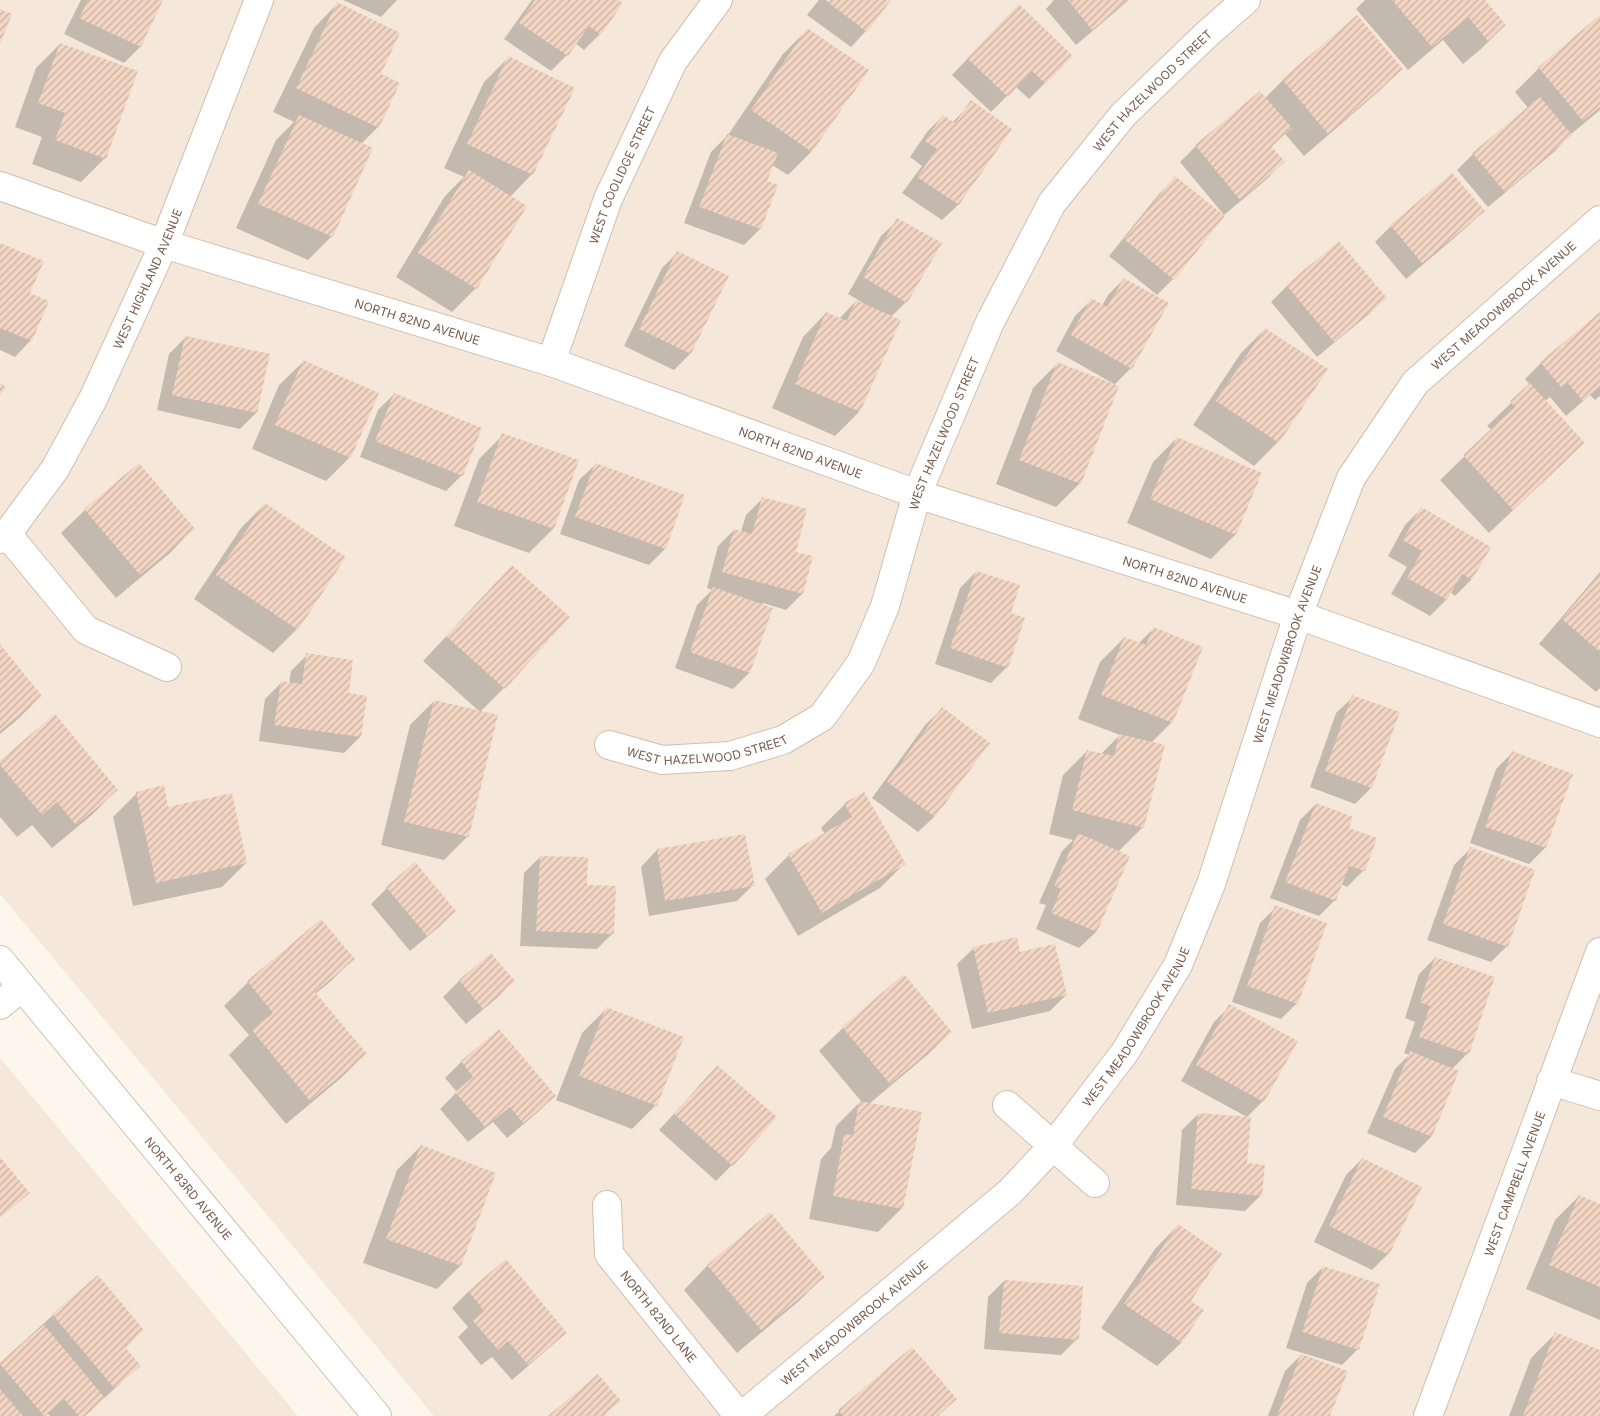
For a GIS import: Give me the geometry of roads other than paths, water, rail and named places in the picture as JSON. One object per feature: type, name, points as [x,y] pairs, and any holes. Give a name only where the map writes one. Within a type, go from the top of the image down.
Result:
[{"type":"street","name":"WEST HIGHLAND AVENUE","points":[[3,536],[55,469],[93,400],[164,244],[259,0]]},
{"type":"street","name":"WEST COOLIDGE STREET","points":[[551,362],[608,199],[672,62],[718,0]]},
{"type":"street","name":"WEST HAZELWOOD STREET","points":[[609,745],[662,760],[730,756],[784,740],[822,717],[862,663],[885,606],[917,494],[990,322],[1052,203],[1123,115],[1206,35],[1246,0]]},
{"type":"street","name":"NORTH 82ND AVENUE","points":[[0,186],[164,244],[551,362],[917,494],[1298,615],[1600,723]]},
{"type":"street","name":"WEST MEADOWBROOK AVENUE","points":[[741,1416],[1010,1192],[1054,1145],[1125,1052],[1178,965],[1211,884],[1298,615],[1351,478],[1415,383],[1600,220]]},
{"type":"street","points":[[3,536],[86,630],[167,668]]},
{"type":"street","name":"WEST CAMPBELL AVENUE","points":[[1428,1416],[1600,952]]},
{"type":"street","name":"NORTH 83RD AVENUE","points":[[0,960],[377,1416]]},
{"type":"street","points":[[0,1005],[22,987]]},
{"type":"street","points":[[1551,1081],[1600,1096]]},
{"type":"street","points":[[1007,1105],[1095,1183]]},
{"type":"street","name":"NORTH 82ND LANE","points":[[607,1205],[609,1254],[741,1416]]}]
